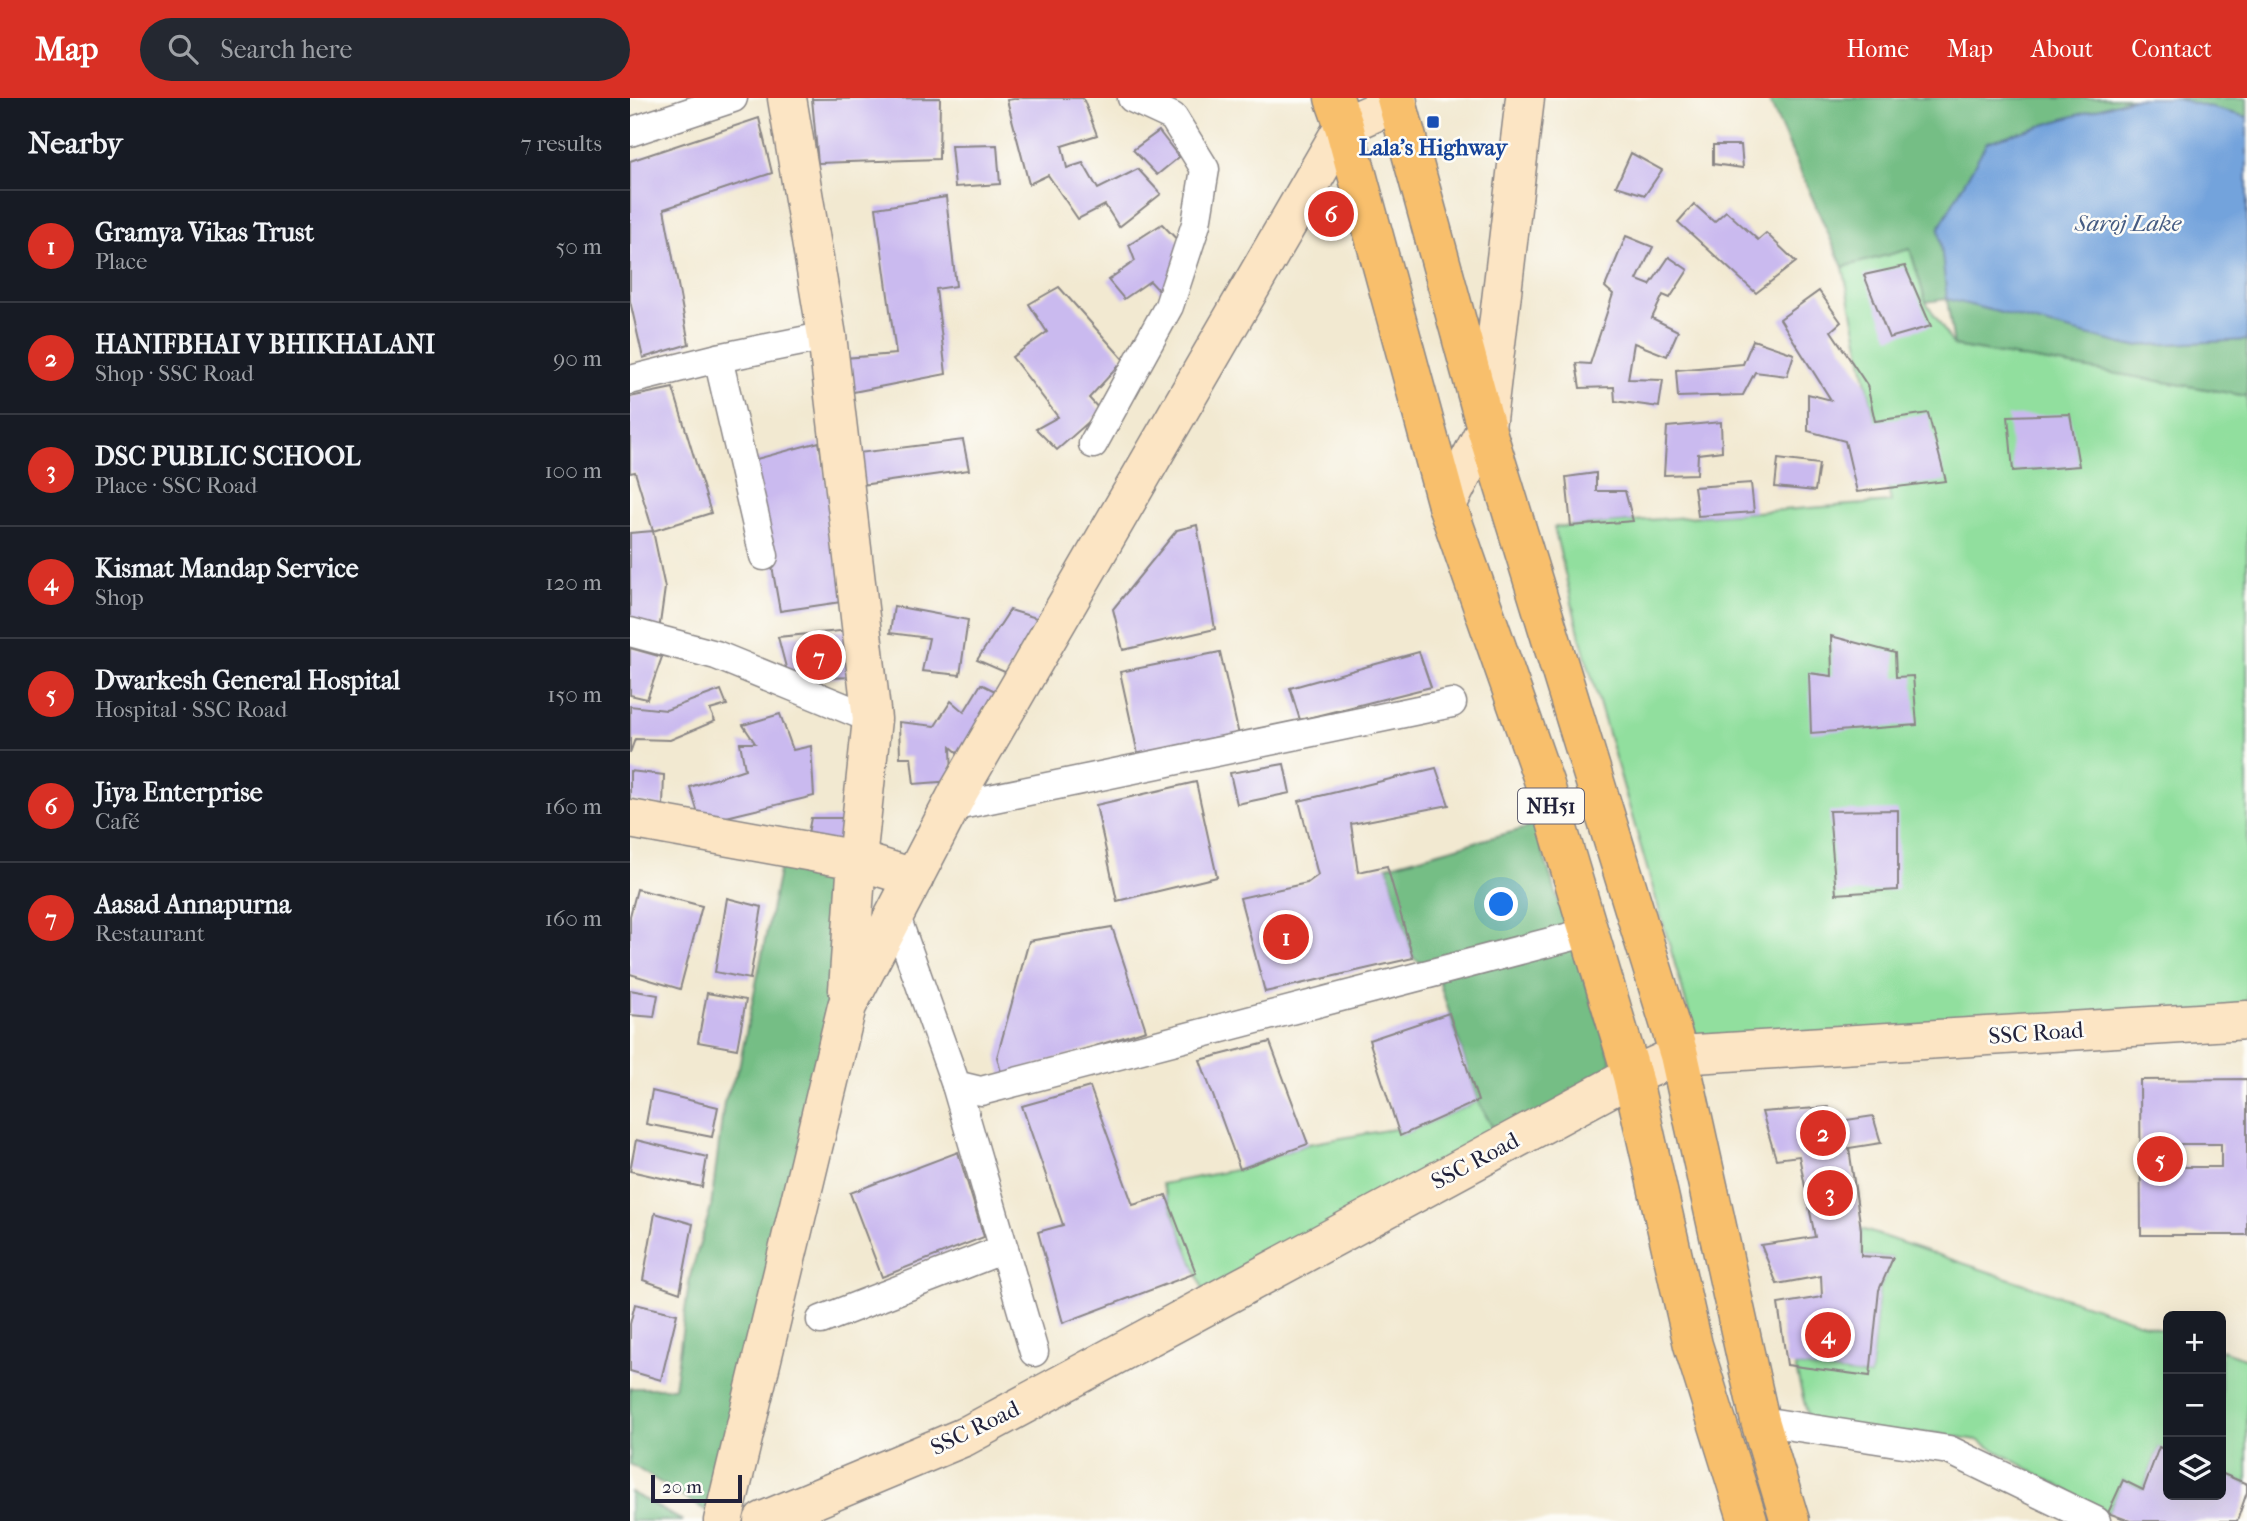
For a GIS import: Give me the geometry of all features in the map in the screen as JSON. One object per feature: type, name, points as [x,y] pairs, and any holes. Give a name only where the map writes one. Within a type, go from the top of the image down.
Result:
[{"type":"highway","name":"NH51","points":[[1397,100],[1486,428],[1679,1055],[1760,1421],[1790,1521]]},
{"type":"highway","name":"NH51","points":[[1339,112],[1447,505],[1545,785],[1632,1076],[1693,1345],[1748,1521]]},
{"type":"main road","points":[[723,1521],[847,1006],[857,860],[872,719],[827,336],[787,98]]},
{"type":"main road","points":[[1447,505],[1486,428],[1525,98]]},
{"type":"main road","points":[[847,1006],[951,807],[1339,112],[1397,100]]},
{"type":"main road","points":[[630,819],[857,860],[914,878]]},
{"type":"main road","name":"SSC Road","points":[[763,1521],[964,1437],[1632,1076],[1679,1055],[2247,1020]]},
{"type":"street","points":[[630,132],[733,98]]},
{"type":"street","points":[[1093,444],[1169,306],[1196,224],[1205,169],[1173,117],[1132,98]]},
{"type":"street","points":[[630,380],[718,358],[827,336]]},
{"type":"street","points":[[718,358],[764,556]]},
{"type":"street","points":[[630,632],[716,655],[872,719]]},
{"type":"street","points":[[951,807],[1452,703]]},
{"type":"street","points":[[895,914],[956,1085],[1034,1352]]},
{"type":"street","points":[[956,1085],[981,1091],[1589,932]]},
{"type":"street","points":[[821,1320],[1004,1249]]},
{"type":"street","points":[[1760,1421],[1949,1450],[2096,1521]]},
{"type":"green space","points":[[1768,98],[2134,98],[1987,142],[2129,346],[2247,340],[2247,396],[1954,346],[1947,299],[1926,302],[1910,249],[1843,267]]},
{"type":"green space","points":[[2173,98],[2247,98],[2247,117]]},
{"type":"green space","points":[[1910,248],[1926,302],[1954,346],[2247,396],[2247,1021],[1701,1054],[1580,637],[1554,527],[1891,502],[1843,267]]},
{"type":"green space","points":[[1534,826],[1619,1083],[1503,1146],[1478,1101],[1436,972],[1413,958],[1387,866]]},
{"type":"green space","points":[[784,847],[857,860],[847,1006],[723,1521],[630,1464],[630,1388],[674,1388],[690,1276],[711,1207],[724,1102],[739,1067]]},
{"type":"green space","points":[[1478,1101],[1503,1146],[1209,1305],[1162,1184],[1240,1169],[1308,1144],[1398,1128],[1401,1135]]},
{"type":"green space","points":[[1861,1229],[2163,1330],[2163,1449],[2159,1448],[2143,1490],[2123,1480],[2108,1513],[1977,1440],[1934,1433],[1811,1429],[1795,1366],[1870,1376],[1879,1290],[1892,1258],[1861,1256]]},
{"type":"green space","points":[[2226,1352],[2247,1359],[2247,1484],[2226,1475]]},
{"type":"green space","points":[[630,1492],[683,1521],[630,1521]]},
{"type":"water","name":"Saroj Lake","points":[[2134,98],[2173,98],[2247,117],[2247,340],[2129,346],[1947,299],[1939,228],[1987,142]]},
{"type":"building","points":[[940,98],[939,159],[818,163],[812,99]]},
{"type":"building","points":[[1083,98],[1097,135],[1062,146],[1067,168],[1083,163],[1098,189],[1138,169],[1161,194],[1119,227],[1105,205],[1078,219],[1048,175],[1029,184],[1007,100]]},
{"type":"building","points":[[759,118],[772,173],[664,209],[689,344],[643,358],[630,301],[630,161]]},
{"type":"building","points":[[1159,131],[1179,157],[1157,175],[1133,150]]},
{"type":"building","points":[[997,145],[1000,184],[955,187],[951,146]]},
{"type":"building","points":[[1713,145],[1741,145],[1743,168],[1713,164]]},
{"type":"building","points":[[1631,153],[1662,170],[1645,195],[1616,186]]},
{"type":"building","points":[[946,197],[956,286],[936,289],[946,374],[853,392],[844,358],[896,354],[876,208]]},
{"type":"building","points":[[1344,199],[1350,224],[1316,232],[1315,205]]},
{"type":"building","points":[[1694,204],[1714,222],[1726,211],[1758,240],[1766,233],[1796,262],[1756,293],[1678,222]]},
{"type":"building","points":[[1162,224],[1184,247],[1161,293],[1150,281],[1124,299],[1108,280],[1135,261],[1129,245]]},
{"type":"building","points":[[1626,236],[1653,247],[1637,280],[1650,285],[1669,257],[1688,270],[1670,298],[1663,295],[1652,318],[1678,331],[1667,356],[1634,343],[1628,379],[1663,380],[1659,407],[1615,401],[1614,387],[1580,388],[1576,363],[1590,364],[1613,294],[1605,287]]},
{"type":"building","points":[[1905,266],[1931,326],[1889,338],[1864,275]]},
{"type":"building","points":[[1059,287],[1124,360],[1089,398],[1101,411],[1057,450],[1036,429],[1058,417],[1012,357],[1047,332],[1029,304]]},
{"type":"building","points":[[1819,291],[1841,322],[1831,331],[1867,385],[1875,421],[1928,413],[1946,481],[1857,492],[1845,441],[1808,431],[1808,394],[1831,400],[1780,319]]},
{"type":"building","points":[[1753,340],[1794,354],[1787,376],[1755,372],[1743,395],[1678,397],[1676,370],[1743,364]]},
{"type":"building","points":[[673,388],[711,513],[653,531],[635,472],[630,473],[630,397]]},
{"type":"building","points":[[2070,414],[2079,466],[2013,471],[2008,416]]},
{"type":"building","points":[[1721,422],[1722,451],[1698,454],[1697,474],[1664,475],[1667,427]]},
{"type":"building","points":[[963,440],[969,470],[861,485],[858,453]]},
{"type":"building","points":[[819,442],[848,601],[780,611],[753,460]]},
{"type":"building","points":[[1778,459],[1819,464],[1815,491],[1775,487]]},
{"type":"building","points":[[1596,473],[1596,491],[1625,491],[1633,521],[1571,526],[1566,477]]},
{"type":"building","points":[[1751,483],[1754,512],[1698,516],[1694,487]]},
{"type":"building","points":[[1197,525],[1215,629],[1123,650],[1113,609],[1177,530]]},
{"type":"building","points":[[653,531],[665,588],[659,631],[630,624],[630,533]]},
{"type":"building","points":[[894,606],[968,620],[960,675],[922,671],[929,638],[890,633]]},
{"type":"building","points":[[1010,610],[1040,619],[1007,673],[977,660]]},
{"type":"building","points":[[850,630],[858,677],[789,679],[778,637]]},
{"type":"building","points":[[1831,636],[1895,653],[1896,677],[1913,676],[1917,725],[1811,733],[1809,673],[1832,676]]},
{"type":"building","points":[[630,648],[662,657],[647,699],[630,695]]},
{"type":"building","points":[[1220,652],[1239,735],[1139,759],[1120,672]]},
{"type":"building","points":[[1419,652],[1431,687],[1300,720],[1290,688]]},
{"type":"building","points":[[981,684],[1001,694],[965,759],[951,747],[952,781],[914,784],[911,757],[900,757],[899,722],[935,726],[951,701],[964,712]]},
{"type":"building","points":[[721,690],[727,705],[710,710],[715,721],[670,740],[635,739],[630,753],[630,706],[666,710]]},
{"type":"building","points":[[780,714],[793,750],[811,746],[814,796],[701,823],[690,787],[745,769],[740,743],[755,743],[743,725]]},
{"type":"building","points":[[1284,764],[1290,793],[1237,804],[1230,773]]},
{"type":"building","points":[[1436,768],[1449,805],[1351,824],[1358,872],[1387,866],[1413,958],[1265,992],[1240,898],[1307,883],[1318,875],[1299,801]]},
{"type":"building","points":[[630,771],[664,775],[663,806],[630,800]]},
{"type":"building","points":[[1196,782],[1217,877],[1117,901],[1096,805]]},
{"type":"building","points":[[1898,810],[1898,890],[1836,894],[1829,811]]},
{"type":"building","points":[[811,818],[849,818],[848,849],[806,843]]},
{"type":"building","points":[[637,889],[702,906],[680,989],[630,974],[630,916]]},
{"type":"building","points":[[727,898],[762,907],[750,979],[715,972]]},
{"type":"building","points":[[1112,927],[1146,1030],[1002,1076],[997,1057],[1029,941]]},
{"type":"building","points":[[630,990],[658,995],[654,1017],[630,1015]]},
{"type":"building","points":[[707,993],[746,1000],[737,1049],[698,1042]]},
{"type":"building","points":[[1449,1013],[1478,1101],[1400,1136],[1369,1040]]},
{"type":"building","points":[[1270,1042],[1308,1144],[1240,1169],[1200,1060]]},
{"type":"building","points":[[2247,1079],[2247,1235],[2141,1235],[2140,1080]],"holes":[[[2179,1144],[2221,1144],[2221,1167],[2179,1167]]]},
{"type":"building","points":[[1090,1087],[1133,1205],[1166,1195],[1196,1273],[1063,1323],[1038,1232],[1063,1225],[1022,1106]]},
{"type":"building","points":[[652,1091],[718,1107],[712,1137],[646,1124]]},
{"type":"building","points":[[1829,1107],[1834,1122],[1873,1116],[1881,1143],[1849,1148],[1861,1229],[1861,1256],[1893,1258],[1879,1290],[1870,1376],[1787,1365],[1778,1304],[1822,1297],[1821,1276],[1777,1284],[1761,1245],[1815,1237],[1799,1156],[1776,1159],[1762,1112]]},
{"type":"building","points":[[636,1140],[707,1157],[702,1187],[630,1171]]},
{"type":"building","points":[[958,1152],[984,1237],[882,1277],[850,1193]]},
{"type":"building","points":[[655,1213],[693,1224],[680,1293],[643,1280]]},
{"type":"building","points":[[635,1304],[677,1314],[661,1380],[630,1371],[630,1324]]},
{"type":"building","points":[[2159,1447],[2163,1449],[2163,1500],[2226,1500],[2226,1475],[2247,1484],[2237,1521],[2130,1521],[2108,1513],[2123,1480],[2143,1490]]},
{"type":"place","name":"Lala's Highway","points":[[1433,122]]},
{"type":"place","name":"Jiya Enterprise","points":[[1331,214]]},
{"type":"place","name":"Aasad Annapurna","points":[[819,657]]},
{"type":"place","name":"Gramya Vikas Trust","points":[[1286,937]]},
{"type":"place","name":"HANIFBHAI V BHIKHALANI","points":[[1823,1133]]},
{"type":"place","name":"Dwarkesh General Hospital","points":[[2160,1159]]},
{"type":"place","name":"DSC PUBLIC SCHOOL","points":[[1830,1193]]},
{"type":"place","name":"Kismat Mandap Service","points":[[1828,1335]]}]
